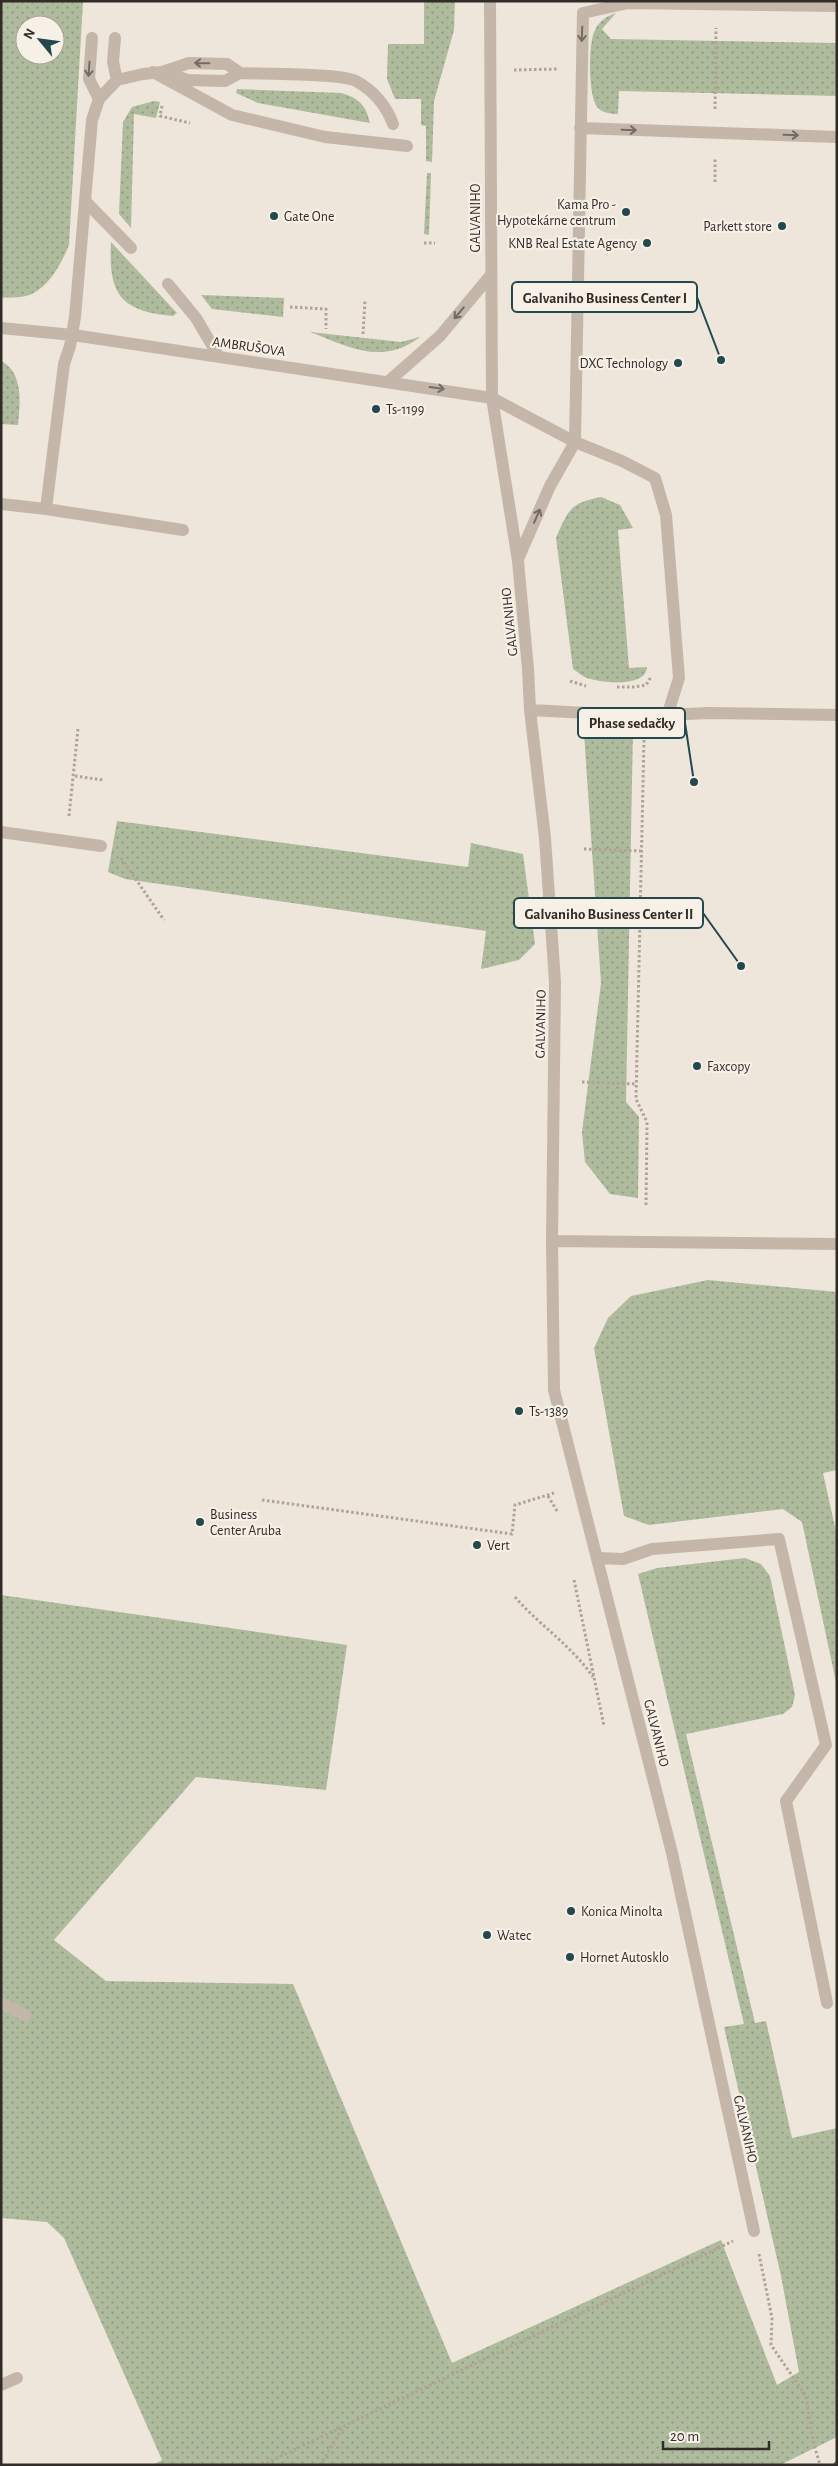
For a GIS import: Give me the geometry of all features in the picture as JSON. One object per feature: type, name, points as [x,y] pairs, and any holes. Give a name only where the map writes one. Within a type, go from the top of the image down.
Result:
[{"type":"lane","name":"GALVANIHO","points":[[490,1],[492,398],[518,561],[530,710],[545,838],[556,982],[552,1241],[554,1390],[672,1853],[754,2232]]},
{"type":"lane","points":[[518,561],[550,486],[575,442],[583,13],[628,3],[837,6]]},
{"type":"lane","points":[[92,38],[89,79],[99,99]]},
{"type":"lane","points":[[115,38],[113,62],[116,80]]},
{"type":"lane","points":[[46,509],[64,364],[73,335],[92,120],[99,99],[116,80],[157,72],[189,63],[227,64],[240,73],[355,80],[376,95],[388,110],[393,124]]},
{"type":"lane","points":[[157,72],[232,114],[325,138],[407,146]]},
{"type":"lane","points":[[580,128],[837,137]]},
{"type":"lane","points":[[85,201],[131,248]]},
{"type":"lane","points":[[389,381],[440,336],[490,276]]},
{"type":"lane","points":[[168,284],[196,318],[219,357]]},
{"type":"lane","name":"AMBRUŠOVA","points":[[1,328],[73,335],[492,398],[575,442],[622,461],[655,478],[666,514],[679,678],[668,713]]},
{"type":"lane","points":[[1,504],[183,530]]},
{"type":"lane","points":[[530,710],[645,716],[668,713],[837,715]]},
{"type":"lane","points":[[1,832],[101,846]]},
{"type":"lane","points":[[552,1241],[837,1244]]},
{"type":"lane","points":[[597,1558],[622,1559],[652,1549],[779,1539],[826,1745],[786,1801],[827,2003]]},
{"type":"lane","points":[[1,2003],[25,2015]]},
{"type":"lane","points":[[1,2385],[17,2378]]},
{"type":"path","points":[[715,117],[716,4]]},
{"type":"path","points":[[511,70],[581,68]]},
{"type":"path","points":[[160,116],[197,124]]},
{"type":"path","points":[[714,182],[715,150]]},
{"type":"path","points":[[424,243],[436,243]]},
{"type":"path","points":[[601,288],[666,288]]},
{"type":"path","points":[[364,334],[365,300]]},
{"type":"path","points":[[290,307],[326,309],[326,329]]},
{"type":"path","points":[[615,687],[634,688],[646,684],[651,677]]},
{"type":"path","points":[[570,681],[586,686],[596,686]]},
{"type":"path","points":[[66,841],[75,776],[78,729]]},
{"type":"path","points":[[644,734],[636,1099],[647,1122],[646,1207]]},
{"type":"path","points":[[75,776],[103,780]]},
{"type":"path","points":[[101,846],[119,856],[164,920]]},
{"type":"path","points":[[584,849],[641,851]]},
{"type":"path","points":[[582,1082],[636,1084]]},
{"type":"path","points":[[262,1500],[512,1534],[515,1505],[578,1485]]},
{"type":"path","points":[[548,1496],[559,1518]]},
{"type":"path","points":[[572,1572],[604,1726]]},
{"type":"path","points":[[515,1597],[527,1611],[584,1664],[595,1679]]},
{"type":"path","points":[[262,2465],[754,2232],[772,2318],[771,2345],[806,2396],[813,2441],[820,2465]]},
{"type":"path","points":[[320,2465],[343,2428]]},
{"type":"green space","points":[[1,1],[83,1],[69,245],[58,268],[47,282],[34,293],[20,297],[1,298]]},
{"type":"green space","points":[[424,1],[455,1],[454,30],[434,101],[432,162],[426,161],[426,126],[421,125],[421,99],[395,99],[387,79],[388,44],[424,44]]},
{"type":"green space","points":[[616,13],[602,29],[611,39],[837,43],[837,96],[619,91],[618,114],[604,112],[597,107],[592,92],[591,46],[595,30],[601,21]]},
{"type":"green space","points":[[237,89],[341,93],[353,97],[361,103],[370,123],[258,103],[236,93]]},
{"type":"green space","points":[[154,101],[160,102],[156,118],[134,114],[131,228],[119,214],[123,122],[132,107]]},
{"type":"green space","points":[[427,173],[431,173],[429,235],[424,234]]},
{"type":"green space","points":[[111,242],[177,313],[173,316],[141,310],[121,297],[112,275]]},
{"type":"green space","points":[[201,295],[284,298],[283,317],[212,309]]},
{"type":"green space","points":[[310,332],[401,342],[420,337],[406,346],[392,351],[379,352],[352,348]]},
{"type":"green space","points":[[1,361],[14,373],[17,381],[20,398],[18,425],[1,424]]},
{"type":"green space","points":[[601,497],[620,505],[633,528],[618,530],[629,668],[647,667],[645,674],[631,681],[612,682],[594,680],[585,677],[573,669],[556,538],[571,509],[583,502]]},
{"type":"green space","points":[[608,726],[633,728],[626,1102],[639,1117],[638,1198],[610,1194],[585,1162],[582,1132],[601,983],[584,733]]},
{"type":"green space","points":[[117,821],[468,867],[471,843],[523,854],[535,944],[519,960],[481,969],[486,931],[125,879],[108,872]]},
{"type":"green space","points":[[708,1280],[837,1292],[837,1470],[823,1473],[837,1536],[837,1687],[802,1522],[783,1509],[649,1525],[624,1516],[594,1348],[608,1318],[631,1296]]},
{"type":"green space","points":[[745,1558],[761,1564],[770,1576],[795,1695],[792,1707],[783,1714],[686,1734],[755,2023],[766,2021],[792,2138],[837,2128],[837,2437],[780,2465],[153,2465],[162,2460],[64,2238],[47,2222],[1,2218],[1,1595],[347,1645],[326,1790],[196,1777],[54,1940],[106,1981],[293,1984],[452,2363],[721,2240],[777,2385],[799,2372],[781,2276],[724,2027],[744,2024],[638,1574],[657,1568]]},
{"type":"place","name":"Kama Pro - Hypotekárne centrum","points":[[626,212]]},
{"type":"place","name":"Gate One","points":[[274,216]]},
{"type":"place","name":"Parkett store","points":[[782,226]]},
{"type":"place","name":"KNB Real Estate Agency","points":[[647,243]]},
{"type":"place","name":"Galvaniho Business Center I","points":[[721,360]]},
{"type":"place","name":"DXC Technology","points":[[678,363]]},
{"type":"place","name":"Ts-1199","points":[[376,409]]},
{"type":"place","name":"Phase sedačky","points":[[694,782]]},
{"type":"place","name":"Galvaniho Business Center II","points":[[741,966]]},
{"type":"place","name":"Faxcopy","points":[[697,1066]]},
{"type":"place","name":"Ts-1389","points":[[519,1411]]},
{"type":"place","name":"Business Center Aruba","points":[[200,1522]]},
{"type":"place","name":"Vert","points":[[477,1545]]},
{"type":"place","name":"Konica Minolta","points":[[571,1911]]},
{"type":"place","name":"Watec","points":[[487,1935]]},
{"type":"place","name":"Hornet Autosklo","points":[[570,1957]]}]
